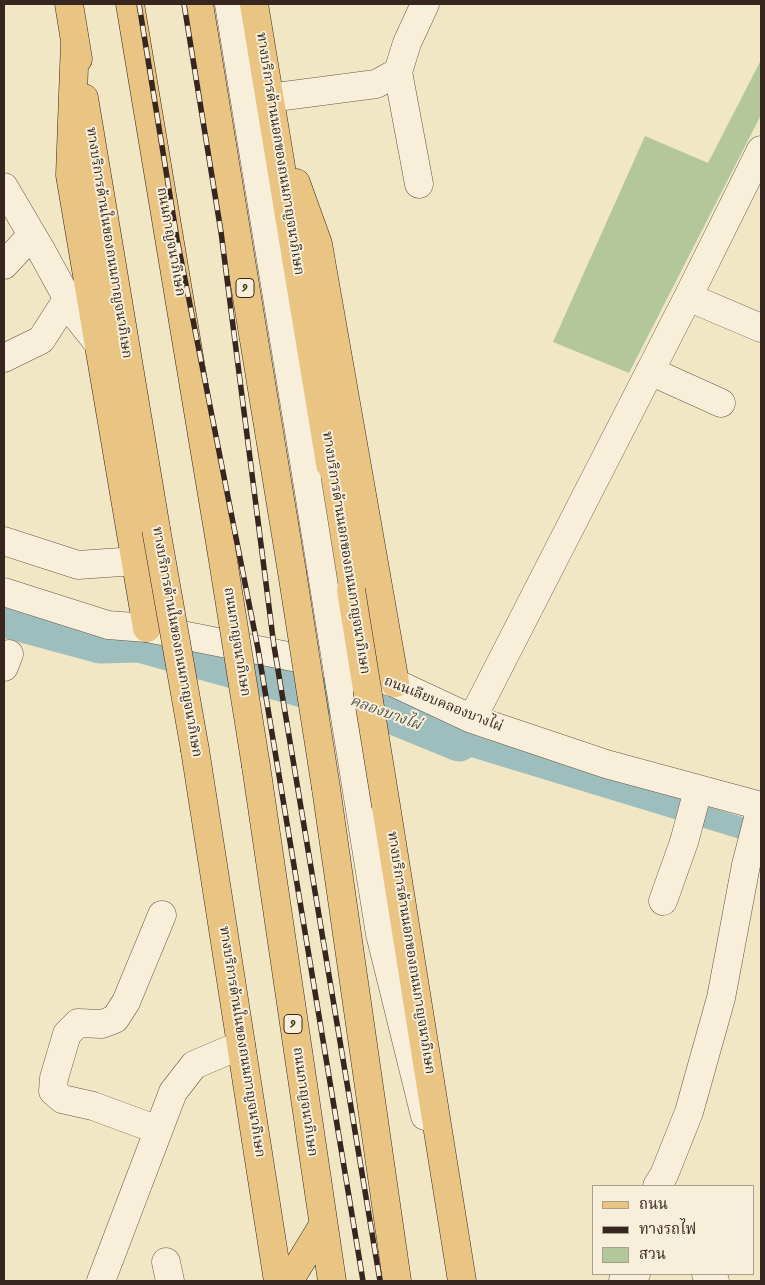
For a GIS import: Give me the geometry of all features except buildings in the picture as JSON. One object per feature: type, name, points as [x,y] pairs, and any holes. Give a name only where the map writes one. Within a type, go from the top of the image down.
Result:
[{"type":"main road","name":"ทางบริการด้านในของถนนกาญจนาภิเษก","points":[[68,4],[156,528],[196,750],[278,1281]]},
{"type":"main road","name":"ถนนกาญจนาภิเษก","points":[[130,4],[256,766],[322,1227],[332,1281]]},
{"type":"main road","name":"9","points":[[199,4],[326,788],[397,1281]]},
{"type":"main road","name":"ทางบริการด้านนอกของถนนกาญจนาภิเษก","points":[[254,4],[351,590],[462,1281]]},
{"type":"main road","points":[[75,41],[70,175],[147,628]]},
{"type":"main road","points":[[270,106],[318,244],[395,683]]},
{"type":"main road","points":[[289,1281],[322,1227]]},
{"type":"street","points":[[230,4],[380,934],[458,1254]]},
{"type":"street","points":[[419,184],[398,72],[407,43],[425,4]]},
{"type":"street","points":[[270,106],[376,84],[398,72]]},
{"type":"street","points":[[472,719],[760,156]]},
{"type":"street","points":[[4,187],[78,318],[98,343]]},
{"type":"street","points":[[4,265],[32,235]]},
{"type":"street","points":[[4,358],[41,340],[68,298]]},
{"type":"street","points":[[688,298],[761,328]]},
{"type":"street","points":[[650,371],[721,403]]},
{"type":"street","points":[[4,541],[78,565],[136,561]]},
{"type":"street","name":"ถนนเลียบคลองบางไผ่","points":[[4,592],[108,625],[147,628],[332,665],[395,683],[472,719],[697,795],[760,811]]},
{"type":"street","points":[[663,901],[684,842],[697,795]]},
{"type":"street","points":[[658,1185],[664,1175],[688,1112],[721,998],[746,865],[760,811]]},
{"type":"street","points":[[158,1130],[93,1106],[62,1099],[53,1091],[54,1078],[67,1034],[78,1023],[102,1024],[115,1019],[126,1002],[162,915]]},
{"type":"street","points":[[101,1281],[173,1092],[194,1065],[241,1045]]},
{"type":"street","points":[[622,1281],[634,1275]]},
{"type":"green space","points":[[761,60],[761,115],[629,373],[553,342],[645,136],[708,163]]},
{"type":"waterway","name":"คลองบางไผ่","points":[[4,618],[100,644],[139,643],[376,708],[459,742]]},
{"type":"waterway","name":"คลองบางไผ่","points":[[459,742],[761,834]]},
{"type":"railway","points":[[139,4],[177,239],[258,649],[363,1281]]},
{"type":"railway","points":[[184,4],[221,232],[274,646],[380,1281]]}]
